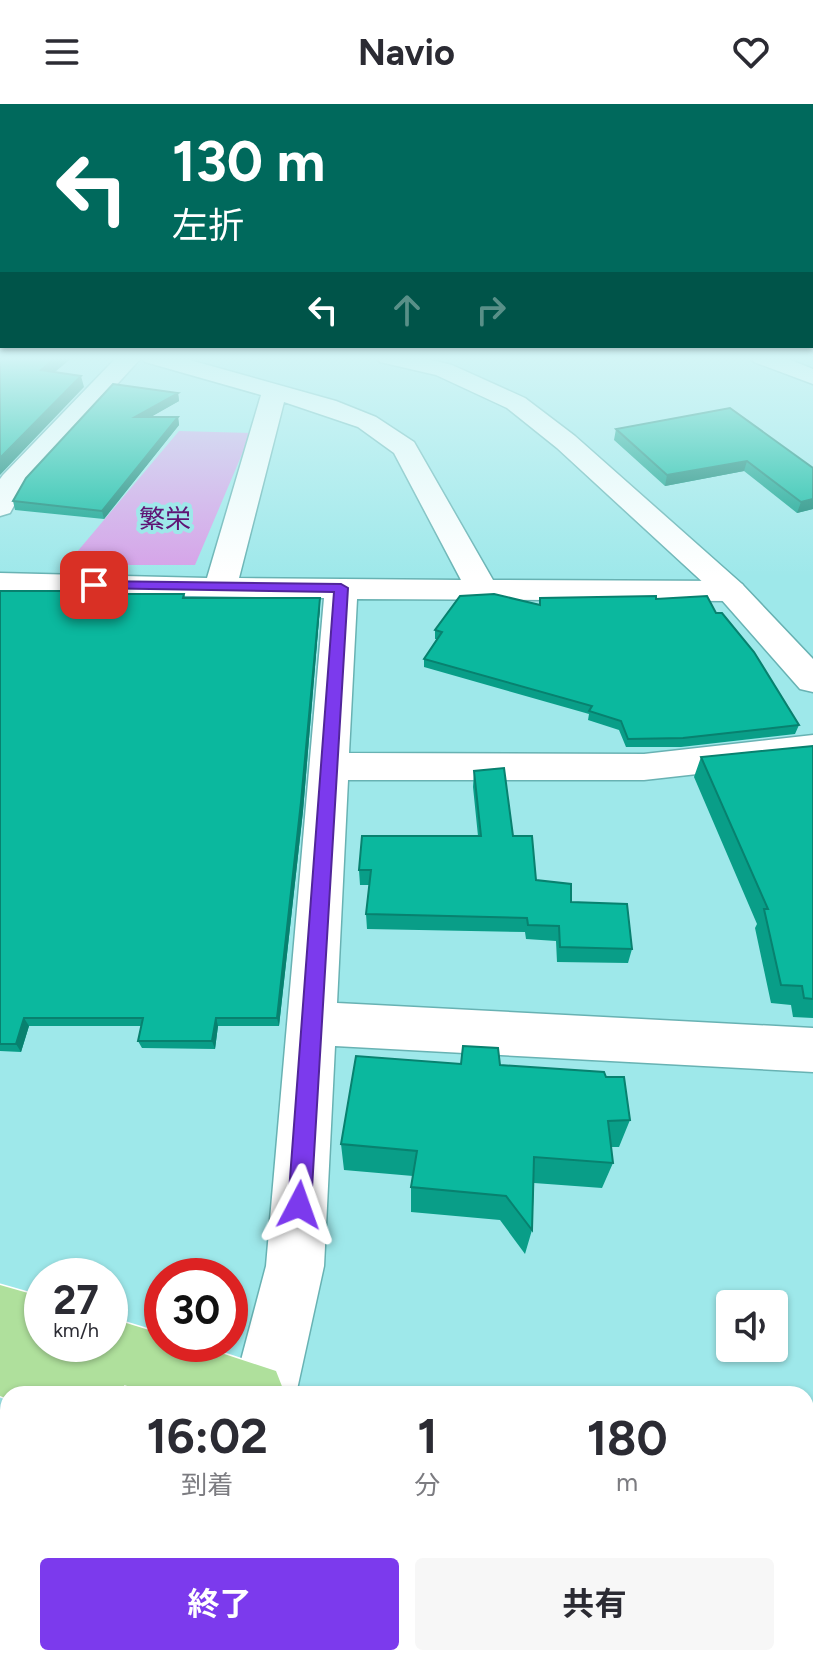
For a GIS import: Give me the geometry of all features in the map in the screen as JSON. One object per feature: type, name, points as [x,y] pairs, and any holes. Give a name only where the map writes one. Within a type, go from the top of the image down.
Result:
[{"type":"highway","points":[[0,1315],[24,1322]]},
{"type":"highway","points":[[128,1355],[227,1386]]},
{"type":"highway","points":[[0,1365],[70,1386]]},
{"type":"street","points":[[0,507],[13,481],[61,430]]},
{"type":"street","points":[[220,588],[264,430]]},
{"type":"street","points":[[379,430],[405,448],[483,590]]},
{"type":"street","points":[[550,430],[731,591],[813,681]]},
{"type":"street","points":[[0,583],[220,588],[731,591]]},
{"type":"street","points":[[266,1386],[295,1266],[341,588]]},
{"type":"street","points":[[329,766],[644,767],[813,748]]},
{"type":"street","points":[[312,1023],[813,1050]]},
{"type":"green space","name":"繁栄","points":[[179,431],[251,433],[195,565],[66,565]]},
{"type":"building","points":[[0,430],[28,430],[0,458]]},
{"type":"building","points":[[71,430],[168,430],[102,511],[13,501],[26,478]]},
{"type":"building","points":[[617,430],[760,430],[813,468],[813,499],[801,502],[747,461],[667,475]]},
{"type":"building","points":[[0,591],[184,594],[183,598],[320,598],[277,1018],[216,1018],[212,1041],[138,1041],[143,1018],[24,1018],[16,1044],[0,1044]]},
{"type":"building","points":[[494,594],[540,605],[540,598],[707,596],[716,613],[722,613],[754,652],[799,725],[683,738],[628,739],[621,721],[589,711],[592,706],[424,659],[442,632],[435,630],[460,596]]},
{"type":"building","points":[[813,746],[813,999],[804,998],[802,986],[781,985],[764,909],[768,909],[701,757]]},
{"type":"building","points":[[504,768],[513,836],[532,836],[536,880],[571,884],[571,902],[627,904],[632,949],[560,947],[559,926],[528,925],[527,918],[366,914],[371,870],[359,870],[362,836],[481,836],[474,771]]},
{"type":"building","points":[[463,1046],[498,1048],[500,1065],[604,1072],[606,1077],[624,1077],[630,1120],[608,1121],[613,1163],[534,1157],[532,1230],[506,1196],[411,1187],[417,1151],[341,1144],[356,1056],[461,1064]]},
{"type":"route","points":[[94,585],[341,588],[299,1205]]}]
